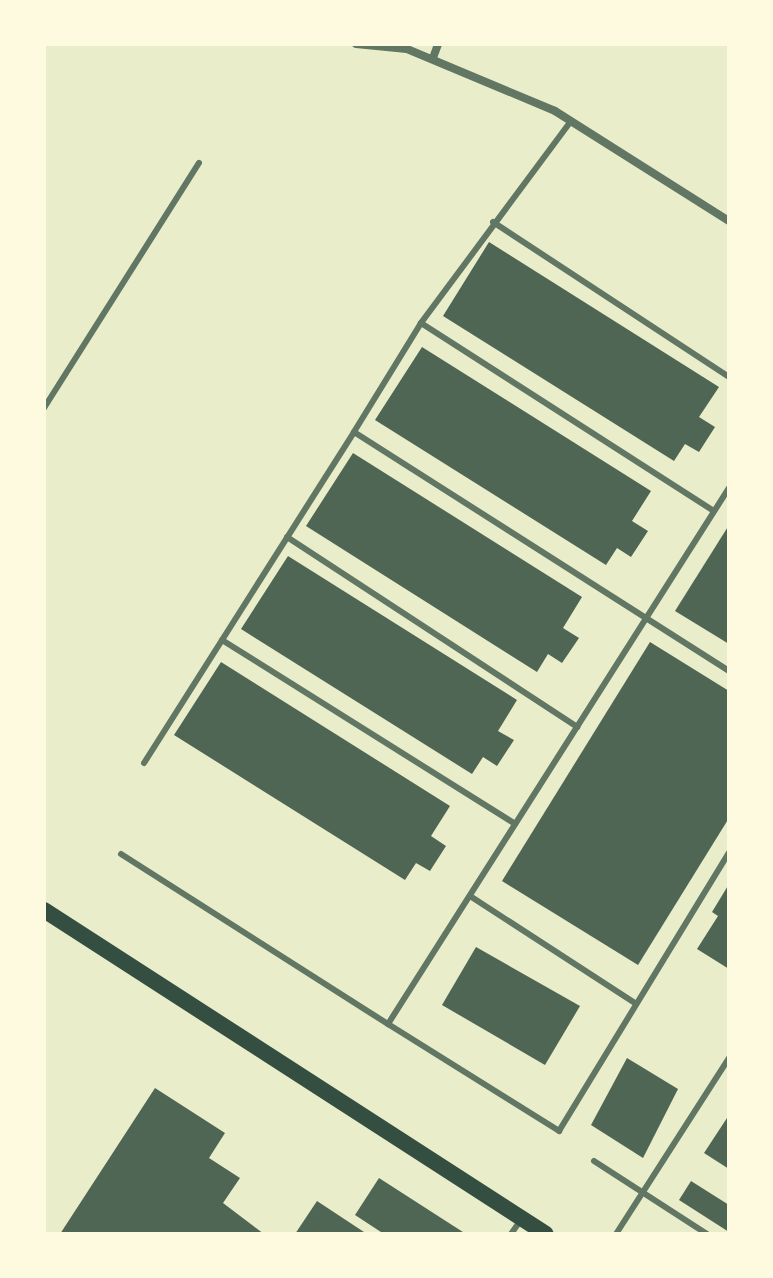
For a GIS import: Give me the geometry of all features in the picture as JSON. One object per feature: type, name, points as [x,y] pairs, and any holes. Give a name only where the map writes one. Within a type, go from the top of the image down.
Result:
[{"type":"main road","points":[[44,910],[546,1234]]},
{"type":"street","points":[[356,44],[408,46],[571,121],[729,221]]},
{"type":"street","points":[[433,58],[438,44]]},
{"type":"lane","points":[[144,763],[421,323],[493,222],[571,121]]},
{"type":"lane","points":[[44,408],[199,163]]},
{"type":"lane","points":[[493,222],[729,377]]},
{"type":"lane","points":[[421,323],[714,511]]},
{"type":"lane","points":[[354,432],[729,671]]},
{"type":"lane","points":[[388,1024],[729,488]]},
{"type":"lane","points":[[287,537],[577,727]]},
{"type":"lane","points":[[222,640],[515,824]]},
{"type":"lane","points":[[121,854],[559,1131],[729,853]]},
{"type":"lane","points":[[470,896],[636,1004]]},
{"type":"lane","points":[[616,1234],[729,1058]]},
{"type":"lane","points":[[594,1161],[707,1234]]},
{"type":"lane","points":[[511,1234],[522,1218]]},
{"type":"building","points":[[489,242],[719,387],[699,417],[715,427],[699,452],[685,444],[674,461],[443,316]]},
{"type":"building","points":[[422,347],[651,491],[632,521],[648,531],[631,557],[617,548],[606,565],[375,420]]},
{"type":"building","points":[[353,453],[582,597],[563,628],[579,638],[562,663],[548,654],[537,672],[306,526]]},
{"type":"building","points":[[729,525],[729,644],[675,611]]},
{"type":"building","points":[[288,556],[517,700],[498,731],[514,740],[497,766],[483,757],[472,774],[241,629]]},
{"type":"building","points":[[650,642],[729,691],[729,818],[638,965],[502,881]]},
{"type":"building","points":[[221,662],[450,806],[431,836],[446,846],[430,871],[416,863],[405,880],[174,735]]},
{"type":"building","points":[[729,884],[729,969],[697,949],[718,916],[712,912]]},
{"type":"building","points":[[476,947],[580,1006],[545,1065],[442,1005]]},
{"type":"building","points":[[627,1058],[678,1089],[643,1158],[591,1125]]},
{"type":"building","points":[[155,1088],[225,1133],[209,1158],[240,1178],[223,1203],[264,1234],[60,1234]]},
{"type":"building","points":[[729,1119],[729,1169],[704,1153]]},
{"type":"building","points":[[379,1178],[466,1234],[384,1234],[355,1215]]},
{"type":"building","points":[[691,1181],[729,1205],[729,1232],[679,1200]]},
{"type":"building","points":[[317,1201],[367,1234],[295,1234]]}]
